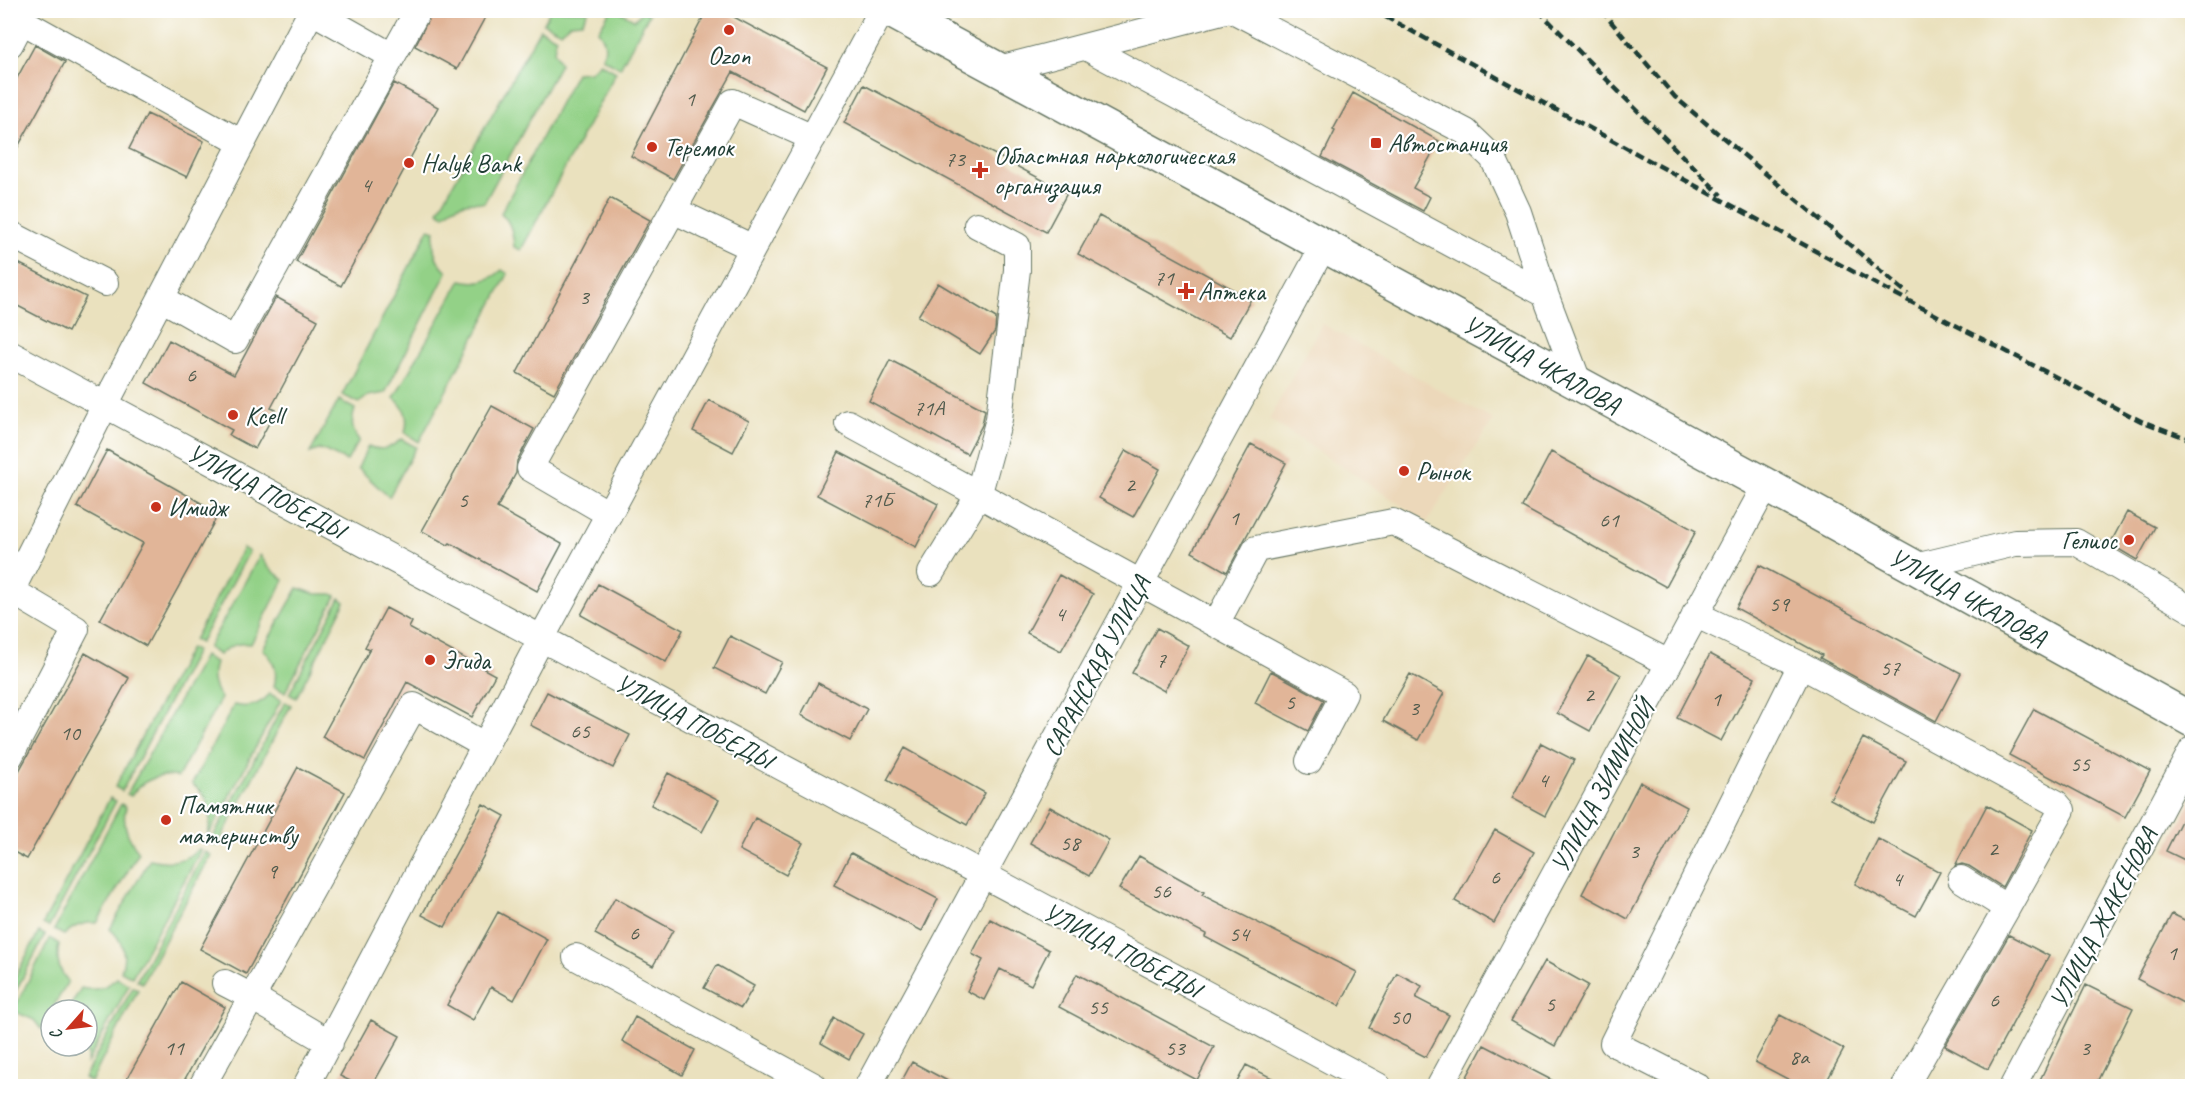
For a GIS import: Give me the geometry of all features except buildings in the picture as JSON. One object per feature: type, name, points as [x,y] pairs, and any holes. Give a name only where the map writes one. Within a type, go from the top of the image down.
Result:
[{"type":"main road","name":"УЛИЦА ЧКАЛОВА","points":[[889,10],[1766,485],[2193,720]]},
{"type":"street","points":[[161,298],[235,340],[418,10]]},
{"type":"street","points":[[306,1086],[541,639],[882,10]]},
{"type":"street","points":[[999,69],[1226,10]]},
{"type":"street","points":[[1233,10],[1466,132],[1493,158],[1518,212],[1545,294],[1579,384]]},
{"type":"street","points":[[10,756],[76,629],[11,592],[105,405],[312,11],[392,56]]},
{"type":"street","points":[[14,27],[242,142]]},
{"type":"street","points":[[1086,47],[1545,294]]},
{"type":"street","points":[[609,513],[530,468],[733,102],[813,138]]},
{"type":"street","points":[[673,210],[753,248]]},
{"type":"street","points":[[931,573],[978,496],[999,419],[1017,270],[1017,246],[977,225]]},
{"type":"street","points":[[10,234],[105,283]]},
{"type":"street","name":"САРАНСКАЯ УЛИЦА","points":[[868,1086],[1324,245]]},
{"type":"street","name":"УЛИЦА ПОБЕДЫ","points":[[10,354],[1378,1086]]},
{"type":"street","points":[[848,423],[1344,694],[1310,761]]},
{"type":"street","name":"УЛИЦА ЗИМИНОЙ","points":[[1440,1086],[1766,485]]},
{"type":"street","points":[[1216,624],[1256,549],[1393,522],[1669,663]]},
{"type":"street","points":[[1915,567],[2015,543],[2076,542],[2193,610]]},
{"type":"street","points":[[1695,614],[1801,665],[2060,806],[2062,810],[1905,1086]]},
{"type":"street","points":[[1697,1086],[1613,1043],[1801,665]]},
{"type":"street","points":[[202,1086],[414,706],[484,746]]},
{"type":"street","name":"УЛИЦА ЖАКЕНОВА","points":[[2013,1086],[2193,750]]},
{"type":"street","points":[[1961,879],[2007,908]]},
{"type":"street","points":[[576,957],[814,1086]]},
{"type":"street","points":[[225,983],[330,1043]]},
{"type":"shaded area","name":"Рынок","points":[[1322,324],[1493,420],[1427,522],[1269,419]]},
{"type":"green space","points":[[550,11],[588,11],[582,22],[570,23],[561,32],[543,23]]},
{"type":"green space","points":[[610,11],[619,11],[635,20],[642,11],[649,14],[620,68],[602,58],[604,44],[598,31]]},
{"type":"green space","points":[[540,29],[556,38],[554,52],[560,64],[484,203],[463,204],[444,215],[438,211]]},
{"type":"green space","points":[[600,63],[616,72],[521,250],[514,247],[511,228],[501,213],[576,73],[590,72]]},
{"type":"green space","points":[[429,229],[435,231],[435,253],[447,272],[385,393],[368,396],[359,403],[342,395]]},
{"type":"green space","points":[[502,270],[508,274],[419,442],[405,433],[406,414],[394,398],[461,280],[483,281]]},
{"type":"green space","points":[[339,400],[355,409],[352,425],[359,440],[347,461],[321,449],[310,453]]},
{"type":"green space","points":[[401,439],[416,447],[389,497],[358,468],[368,446],[377,449],[386,448]]},
{"type":"green space","points":[[243,548],[249,552],[200,643],[194,640]]},
{"type":"green space","points":[[260,555],[268,567],[284,580],[251,644],[234,645],[219,655],[208,648]]},
{"type":"green space","points":[[298,588],[315,594],[336,596],[285,692],[274,687],[276,676],[274,666],[263,649]]},
{"type":"green space","points":[[340,598],[345,602],[296,698],[289,694]]},
{"type":"green space","points":[[190,648],[196,651],[122,791],[115,787]]},
{"type":"green space","points":[[204,656],[215,662],[213,681],[221,698],[178,777],[164,776],[152,779],[135,790],[131,796],[127,794]]},
{"type":"green space","points":[[270,694],[281,700],[206,840],[210,825],[209,809],[204,795],[192,784],[234,705],[245,707],[254,705]]},
{"type":"green space","points":[[285,702],[291,705],[217,846],[210,843]]},
{"type":"green space","points":[[110,798],[116,801],[49,927],[43,924]]},
{"type":"green space","points":[[121,804],[126,807],[124,819],[126,831],[139,852],[97,923],[79,925],[64,935],[54,930]]},
{"type":"green space","points":[[199,849],[201,850],[132,977],[121,971],[124,960],[123,948],[110,929],[150,859],[176,861],[188,857]]},
{"type":"green space","points":[[205,852],[211,855],[142,983],[137,980]]},
{"type":"green space","points":[[39,932],[45,935],[11,1000],[11,985]]},
{"type":"green space","points":[[50,938],[59,944],[59,964],[68,981],[58,998],[39,998],[39,1026],[34,1020],[13,1011]]},
{"type":"green space","points":[[117,978],[129,985],[99,1041],[99,998],[75,998],[81,988],[100,988]]},
{"type":"green space","points":[[133,987],[138,990],[91,1082],[84,1078],[95,1058],[99,1058],[99,1050]]},
{"type":"railway","points":[[1373,10],[1876,284],[2141,421],[2192,440]]},
{"type":"railway","points":[[1538,10],[1721,195]]},
{"type":"railway","points":[[1601,10],[1675,97],[1908,294]]},
{"type":"place","name":"Ozon","points":[[729,30]]},
{"type":"place","name":"Автостанция","points":[[1376,143]]},
{"type":"place","name":"Теремок","points":[[652,147]]},
{"type":"place","name":"Halyk Bank","points":[[409,163]]},
{"type":"place","name":"Областная наркологическая организация","points":[[980,170]]},
{"type":"place","name":"Аптека","points":[[1186,291]]},
{"type":"place","name":"Kcell","points":[[233,415]]},
{"type":"place","name":"Рынок","points":[[1404,471]]},
{"type":"place","name":"Имидж","points":[[156,507]]},
{"type":"place","name":"Гелиос","points":[[2129,540]]},
{"type":"place","name":"Эгида","points":[[430,660]]},
{"type":"place","name":"Памятник материнству","points":[[166,820]]}]
